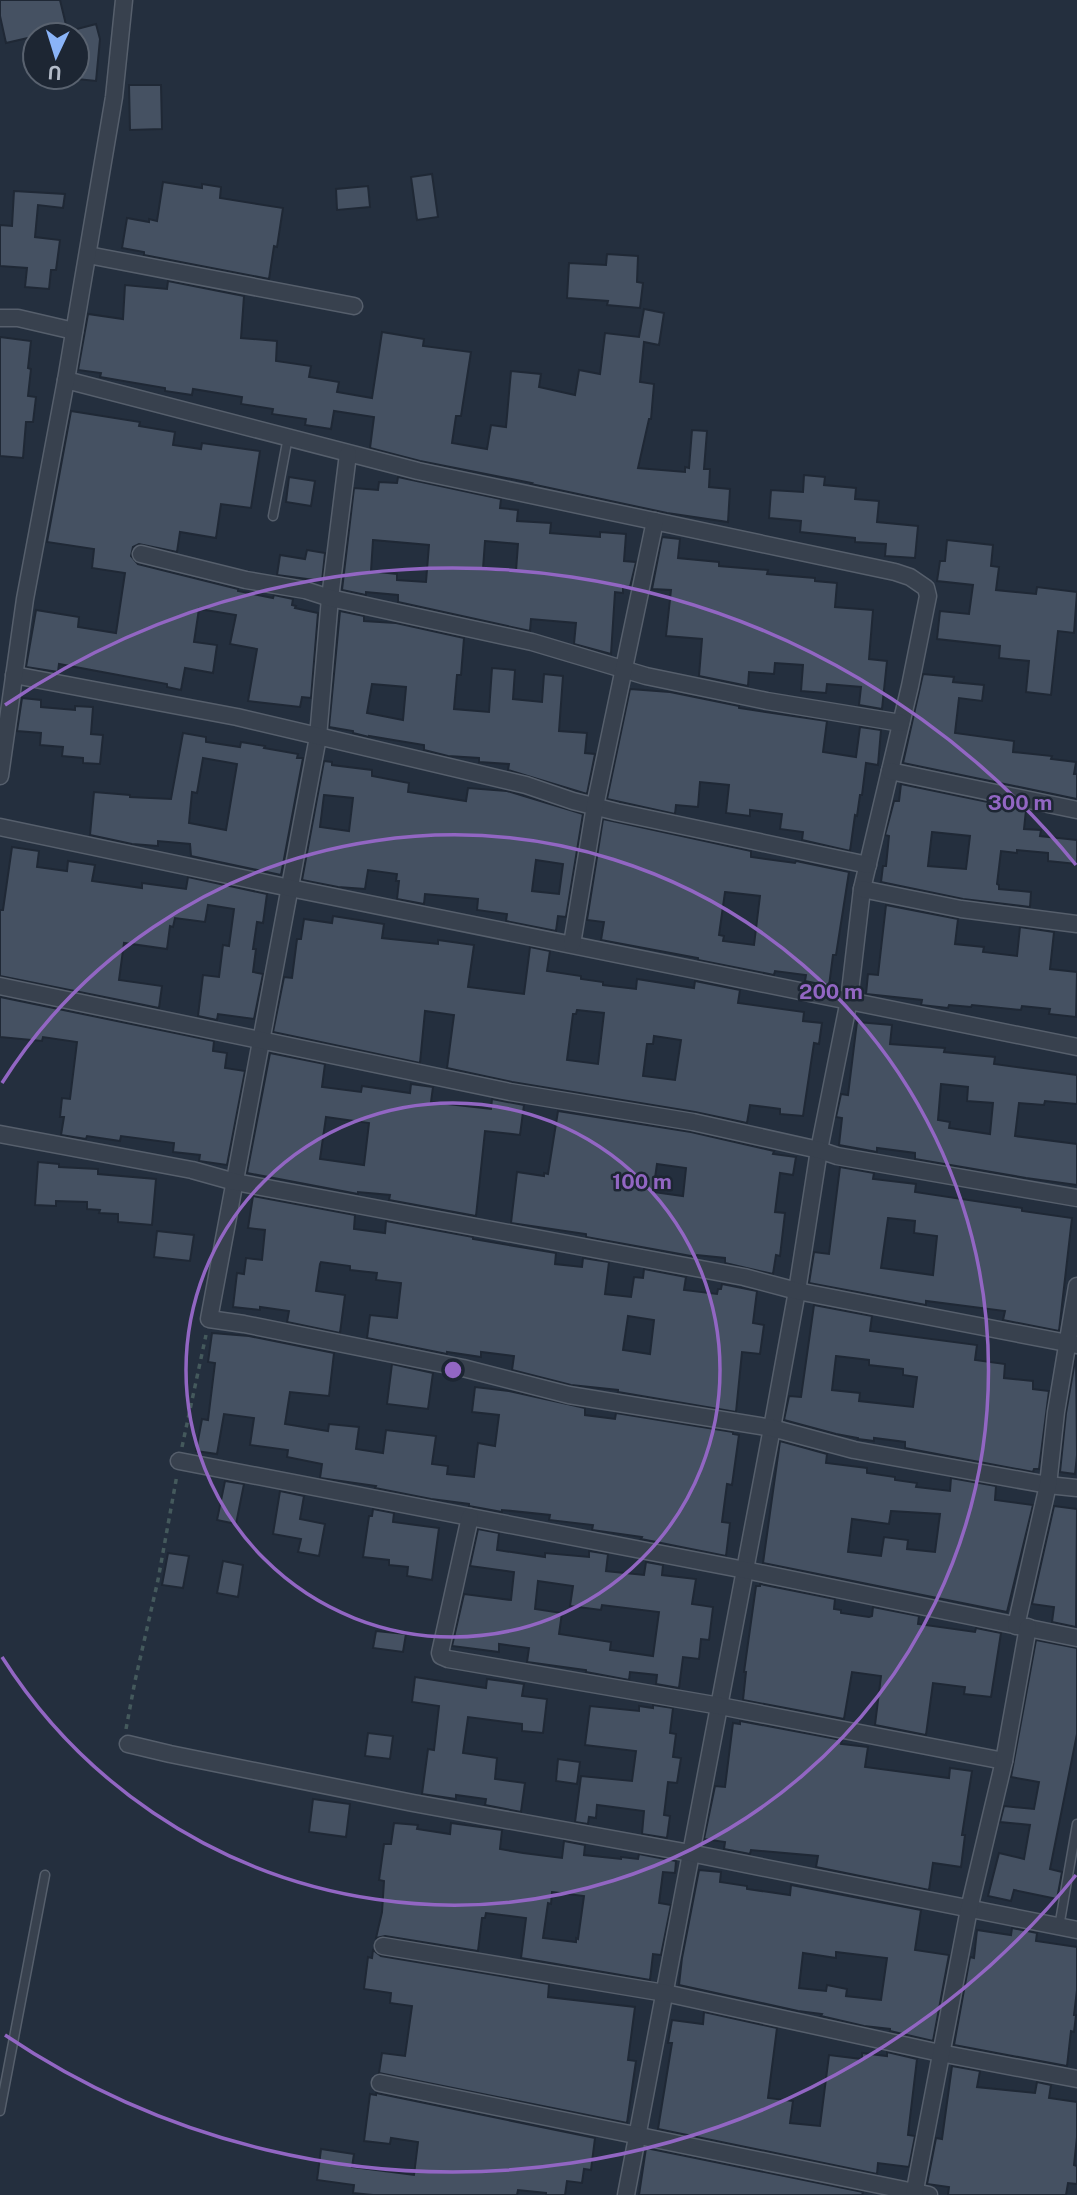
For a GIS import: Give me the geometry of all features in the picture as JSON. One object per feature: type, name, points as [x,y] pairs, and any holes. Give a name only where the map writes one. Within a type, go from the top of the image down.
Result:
[{"type":"street","points":[[0,776],[25,599],[66,380],[114,97],[124,0]]},
{"type":"street","points":[[88,255],[354,306]]},
{"type":"street","points":[[0,318],[18,318],[74,331]]},
{"type":"street","points":[[66,380],[418,471],[895,572],[920,582],[926,588],[928,596],[901,723],[862,889],[849,1000],[819,1150],[797,1291],[626,2195]]},
{"type":"street","points":[[348,454],[330,598],[318,737],[209,1319],[257,1326],[463,1368],[569,1395],[772,1428],[855,1450],[1077,1488]]},
{"type":"street","points":[[572,944],[595,807],[655,522]]},
{"type":"street","points":[[141,554],[532,642],[625,671],[767,701],[901,723]]},
{"type":"street","points":[[14,675],[179,705],[409,756],[526,785],[595,807],[868,865]]},
{"type":"street","points":[[890,771],[1077,810]]},
{"type":"street","points":[[0,827],[1077,1046]]},
{"type":"street","points":[[862,889],[961,909],[1077,925]]},
{"type":"street","points":[[0,986],[510,1092],[692,1122],[837,1156],[1077,1198]]},
{"type":"street","points":[[0,1134],[192,1170],[235,1182],[744,1277],[797,1291],[1072,1344]]},
{"type":"street","points":[[380,2083],[919,2194],[940,2053],[969,1909],[1004,1761],[1022,1626],[1048,1485],[1056,1412],[1072,1344],[1077,1286]]},
{"type":"street","points":[[180,1461],[745,1570],[1077,1638]]},
{"type":"street","points":[[470,1517],[441,1656],[461,1662],[720,1706],[1004,1761]]},
{"type":"street","points":[[128,1744],[170,1755],[413,1804],[690,1853],[1077,1930]]},
{"type":"street","points":[[383,1946],[665,1993],[940,2053],[1077,2078]]},
{"type":"lane","points":[[273,516],[288,437]]},
{"type":"lane","points":[[1059,1927],[1077,1824]]},
{"type":"lane","points":[[0,2111],[45,1875]]},
{"type":"path","points":[[128,1744],[127,1725],[209,1319]]},
{"type":"building","points":[[0,0],[60,0],[65,21],[21,21],[21,40],[6,43],[0,16]]},
{"type":"building","points":[[96,24],[100,39],[96,81],[91,80],[91,25]]},
{"type":"building","points":[[129,85],[161,85],[162,129],[130,130]]},
{"type":"building","points":[[432,174],[438,217],[417,220],[411,177]]},
{"type":"building","points":[[163,182],[202,188],[202,184],[221,187],[220,198],[283,208],[269,279],[144,255],[144,252],[122,248],[127,218],[157,221]]},
{"type":"building","points":[[368,186],[370,207],[337,210],[336,189]]},
{"type":"building","points":[[14,191],[65,194],[63,208],[38,205],[35,237],[60,240],[56,270],[51,270],[49,289],[25,287],[27,268],[0,266],[0,225],[12,226]]},
{"type":"building","points":[[607,254],[638,256],[637,282],[643,283],[640,308],[607,305],[608,301],[567,298],[569,263],[606,265]]},
{"type":"building","points":[[168,281],[244,296],[241,338],[277,341],[276,361],[311,366],[309,377],[339,382],[337,392],[372,398],[382,332],[424,339],[423,346],[471,352],[461,416],[456,416],[452,443],[487,449],[491,425],[506,427],[511,371],[541,374],[539,387],[575,395],[579,370],[600,374],[605,333],[639,337],[644,309],[664,313],[659,345],[644,342],[640,382],[654,384],[651,419],[638,468],[685,472],[685,467],[689,468],[692,430],[707,431],[704,469],[710,469],[709,487],[730,489],[728,522],[667,513],[370,448],[374,417],[334,411],[331,429],[305,425],[306,419],[272,414],[273,409],[241,404],[242,397],[193,389],[192,395],[165,391],[165,388],[100,377],[101,373],[78,370],[88,314],[123,319],[125,285],[167,289]]},
{"type":"building","points":[[0,337],[31,341],[28,396],[36,397],[33,422],[26,422],[23,458],[0,456]]},
{"type":"building","points":[[71,411],[140,422],[139,426],[175,432],[173,445],[201,449],[202,443],[260,451],[251,508],[221,504],[216,538],[180,532],[177,552],[139,544],[133,547],[131,556],[138,564],[238,591],[293,599],[292,605],[296,606],[295,608],[318,613],[311,698],[302,697],[300,707],[248,701],[257,649],[230,644],[236,615],[199,609],[194,642],[217,645],[213,673],[185,668],[181,690],[167,687],[167,684],[59,664],[58,672],[26,667],[36,610],[79,617],[78,627],[116,633],[125,573],[92,568],[94,549],[47,542]]},
{"type":"building","points":[[804,475],[825,477],[824,485],[856,488],[855,499],[879,501],[877,522],[918,526],[915,558],[885,556],[886,544],[855,542],[855,538],[800,532],[801,521],[769,518],[771,490],[803,492]]},
{"type":"building","points":[[289,477],[315,481],[311,506],[286,502]]},
{"type":"building","points":[[398,477],[501,499],[500,508],[518,510],[517,521],[551,523],[550,533],[600,537],[600,532],[626,534],[624,561],[636,562],[630,587],[623,586],[623,593],[615,592],[611,654],[574,644],[576,623],[531,619],[530,631],[398,602],[398,595],[366,592],[366,595],[342,590],[354,488],[378,490],[379,482],[397,483]],"holes":[[[373,540],[429,545],[426,582],[397,580],[397,574],[371,571]],[[485,541],[518,544],[516,571],[483,569]]]},
{"type":"building","points":[[662,537],[680,539],[678,558],[719,562],[719,566],[768,570],[767,574],[815,578],[815,581],[837,583],[835,607],[873,610],[869,659],[887,661],[882,709],[859,705],[861,687],[827,684],[826,693],[801,691],[803,665],[775,663],[774,674],[749,672],[748,686],[699,676],[702,639],[666,636],[671,590],[652,589]]},
{"type":"building","points":[[947,540],[993,545],[991,566],[999,567],[996,590],[1036,594],[1037,587],[1077,592],[1074,633],[1058,631],[1051,695],[1026,692],[1029,661],[999,658],[1000,646],[937,639],[940,611],[969,614],[973,585],[937,581],[940,561],[945,561]]},
{"type":"building","points":[[307,550],[325,553],[322,581],[277,575],[280,555],[305,559]]},
{"type":"building","points":[[340,611],[364,616],[364,621],[396,623],[464,638],[461,675],[457,675],[454,709],[489,712],[492,668],[515,670],[513,699],[542,702],[544,674],[563,676],[559,731],[587,733],[585,753],[595,754],[587,794],[508,770],[509,764],[448,756],[424,750],[424,745],[369,737],[329,727]],"holes":[[[372,684],[406,687],[403,720],[367,713]]]},
{"type":"building","points":[[923,674],[954,677],[953,682],[984,685],[982,701],[959,698],[955,733],[1014,741],[1013,752],[1052,756],[1051,759],[1076,762],[1074,774],[1077,774],[1077,799],[903,763]]},
{"type":"building","points":[[630,689],[670,692],[739,708],[827,721],[823,752],[856,757],[860,727],[881,730],[878,765],[866,763],[850,851],[802,840],[803,832],[780,829],[782,814],[750,810],[750,816],[726,813],[729,785],[700,782],[698,807],[676,805],[675,814],[607,799]]},
{"type":"building","points":[[22,698],[41,700],[41,707],[75,710],[75,706],[93,707],[91,734],[103,735],[100,764],[83,763],[83,758],[62,756],[63,747],[40,745],[41,733],[17,731]]},
{"type":"building","points":[[183,733],[206,737],[206,742],[240,747],[241,742],[298,754],[297,758],[303,758],[281,875],[191,856],[190,844],[158,841],[158,846],[132,844],[90,835],[94,792],[171,799]],"holes":[[[203,758],[237,764],[226,830],[189,823],[192,792],[197,793]]]},
{"type":"building","points":[[324,761],[332,762],[332,765],[372,770],[372,776],[409,783],[408,792],[466,801],[468,788],[507,791],[583,814],[566,917],[558,916],[556,931],[506,921],[507,914],[477,910],[478,899],[425,894],[424,904],[397,899],[397,874],[368,870],[365,889],[302,880]],"holes":[[[324,795],[353,798],[349,831],[320,827]],[[536,860],[563,864],[559,894],[532,891]]]},
{"type":"building","points":[[901,784],[1026,810],[1024,829],[1041,830],[1040,836],[1077,840],[1077,864],[1048,861],[1048,853],[1001,851],[997,884],[999,889],[1031,892],[1030,907],[963,899],[881,882],[883,866],[886,866],[889,836],[885,835],[894,801],[899,801]],"holes":[[[932,832],[970,836],[966,869],[928,866]]]},
{"type":"building","points":[[603,819],[751,851],[751,857],[796,861],[849,872],[829,986],[805,981],[806,975],[775,971],[774,975],[601,940],[604,922],[587,920]],"holes":[[[725,892],[760,896],[754,945],[723,941],[724,936],[719,935]]]},
{"type":"building","points":[[12,847],[39,851],[37,867],[67,871],[68,861],[95,865],[92,881],[142,888],[142,883],[186,889],[188,877],[267,894],[263,923],[257,922],[253,949],[256,949],[253,972],[263,974],[254,1019],[218,1014],[217,1020],[198,1016],[203,975],[219,977],[223,945],[229,946],[234,909],[208,905],[205,922],[175,918],[173,927],[170,926],[167,949],[124,943],[119,980],[162,986],[159,1008],[0,976],[0,910],[3,910]]},
{"type":"building","points":[[886,905],[958,919],[955,944],[984,947],[983,952],[1017,956],[1020,927],[1054,932],[1050,969],[1077,972],[1076,1017],[1049,1014],[1050,1009],[1022,1006],[1021,1010],[972,1005],[949,1005],[948,1008],[921,1005],[922,1000],[866,994],[868,974],[878,975]]},
{"type":"building","points":[[333,916],[384,924],[382,938],[438,944],[438,940],[474,945],[468,987],[524,994],[530,947],[550,951],[547,971],[581,976],[581,979],[603,982],[603,985],[636,989],[637,979],[694,988],[695,981],[740,990],[738,1003],[804,1012],[803,1021],[822,1023],[819,1044],[814,1043],[803,1116],[780,1114],[780,1109],[750,1105],[747,1123],[447,1068],[454,1015],[425,1011],[420,1063],[273,1032],[284,977],[292,978],[297,939],[301,939],[304,919],[332,923]],"holes":[[[577,1010],[604,1013],[598,1064],[567,1060],[573,1014],[576,1014]],[[654,1036],[681,1040],[675,1080],[643,1076],[647,1044],[653,1044]]]},
{"type":"building","points":[[0,997],[214,1041],[213,1051],[227,1053],[225,1068],[245,1071],[227,1165],[199,1161],[200,1155],[173,1152],[174,1143],[121,1136],[120,1141],[61,1135],[64,1117],[60,1117],[62,1098],[70,1099],[77,1042],[43,1037],[42,1041],[0,1037]]},
{"type":"building","points":[[857,1022],[892,1025],[890,1044],[945,1048],[944,1052],[995,1057],[994,1064],[1077,1075],[1077,1104],[1045,1101],[1044,1105],[1019,1103],[1015,1136],[1077,1144],[1077,1185],[915,1159],[915,1153],[877,1148],[877,1152],[839,1145],[842,1118],[836,1117],[841,1094],[848,1095]],"holes":[[[941,1084],[968,1087],[967,1101],[993,1103],[990,1134],[949,1128],[950,1122],[938,1120]]]},
{"type":"building","points":[[270,1053],[325,1064],[322,1087],[361,1092],[362,1086],[410,1093],[411,1084],[433,1087],[431,1102],[491,1109],[492,1099],[524,1105],[520,1135],[485,1131],[476,1216],[389,1200],[390,1195],[358,1194],[247,1173]],"holes":[[[326,1117],[369,1123],[364,1165],[320,1159]]]},
{"type":"building","points":[[558,1111],[691,1132],[774,1151],[773,1154],[796,1157],[793,1175],[780,1173],[775,1212],[785,1213],[780,1256],[776,1255],[773,1274],[725,1263],[725,1258],[696,1257],[586,1237],[586,1234],[511,1223],[517,1172],[544,1176],[544,1173],[548,1174]],"holes":[[[657,1164],[686,1168],[683,1196],[653,1192]]]},
{"type":"building","points":[[38,1162],[59,1164],[59,1167],[98,1169],[98,1174],[156,1179],[152,1225],[118,1222],[118,1214],[87,1209],[87,1202],[56,1201],[56,1206],[35,1205]]},
{"type":"building","points":[[840,1167],[874,1173],[873,1179],[916,1184],[915,1192],[1072,1218],[1059,1331],[1003,1320],[1005,1311],[926,1301],[926,1305],[809,1283],[814,1252],[829,1254]],"holes":[[[888,1218],[915,1221],[914,1233],[937,1236],[933,1275],[881,1268]]]},
{"type":"building","points":[[253,1196],[355,1215],[354,1229],[385,1233],[386,1221],[556,1253],[555,1264],[582,1267],[583,1258],[609,1262],[605,1294],[631,1297],[634,1277],[643,1278],[644,1269],[686,1277],[684,1290],[717,1294],[722,1284],[757,1291],[753,1323],[764,1325],[760,1354],[742,1352],[736,1412],[618,1390],[571,1385],[512,1370],[514,1356],[481,1352],[481,1357],[447,1354],[367,1338],[370,1315],[397,1318],[401,1283],[376,1280],[377,1273],[350,1270],[350,1266],[321,1262],[316,1291],[345,1295],[340,1333],[287,1322],[289,1311],[233,1307],[237,1273],[244,1274],[246,1258],[262,1260],[265,1230],[248,1228]],"holes":[[[628,1316],[654,1320],[650,1354],[623,1350]]]},
{"type":"building","points":[[157,1231],[194,1235],[190,1261],[154,1257]]},
{"type":"building","points":[[814,1305],[872,1316],[870,1331],[977,1345],[975,1360],[1005,1364],[1004,1378],[1033,1381],[1033,1389],[1049,1391],[1039,1469],[1034,1469],[1033,1472],[905,1448],[905,1442],[858,1439],[784,1420],[789,1396],[801,1397]],"holes":[[[836,1356],[869,1360],[869,1365],[903,1369],[903,1375],[917,1377],[913,1407],[859,1401],[860,1393],[832,1390]]]},
{"type":"building","points":[[212,1333],[249,1336],[334,1353],[329,1396],[290,1392],[285,1424],[328,1431],[329,1424],[359,1427],[356,1449],[383,1453],[386,1430],[436,1436],[432,1464],[448,1466],[447,1474],[474,1477],[478,1443],[495,1446],[499,1415],[472,1412],[475,1387],[509,1391],[585,1408],[585,1415],[615,1419],[616,1413],[733,1432],[739,1435],[732,1485],[727,1484],[722,1522],[730,1523],[726,1556],[641,1539],[642,1537],[592,1530],[593,1525],[549,1520],[550,1515],[502,1512],[375,1488],[376,1486],[320,1478],[322,1464],[287,1457],[288,1450],[250,1445],[254,1418],[224,1414],[217,1454],[196,1451],[202,1419],[208,1420],[215,1363],[208,1362]]},
{"type":"building","points":[[1076,1355],[1077,1455],[1075,1474],[1060,1472]]},
{"type":"building","points":[[392,1364],[433,1373],[428,1409],[387,1404]]},
{"type":"building","points":[[780,1441],[827,1454],[826,1463],[867,1468],[867,1473],[917,1483],[916,1487],[950,1491],[951,1478],[996,1486],[995,1500],[1033,1505],[1007,1612],[763,1563]],"holes":[[[891,1511],[940,1514],[935,1552],[907,1549],[908,1540],[884,1537],[881,1556],[848,1552],[852,1519],[889,1524]]]},
{"type":"building","points":[[225,1481],[244,1484],[236,1524],[217,1520]]},
{"type":"building","points":[[280,1491],[304,1496],[300,1519],[325,1524],[319,1556],[298,1552],[301,1539],[273,1534]]},
{"type":"building","points":[[1054,1506],[1077,1509],[1076,1627],[1052,1622],[1054,1607],[1032,1604]]},
{"type":"building","points":[[373,1509],[394,1513],[393,1522],[439,1528],[432,1580],[407,1576],[408,1567],[389,1565],[389,1560],[363,1557],[369,1516],[372,1516]]},
{"type":"building","points":[[478,1529],[499,1533],[497,1550],[545,1557],[545,1553],[589,1557],[589,1551],[608,1554],[606,1571],[644,1575],[646,1562],[663,1565],[662,1575],[696,1579],[692,1604],[713,1607],[709,1640],[701,1639],[699,1659],[683,1657],[679,1688],[656,1684],[657,1675],[630,1672],[629,1680],[586,1670],[527,1662],[529,1648],[499,1644],[499,1652],[452,1646],[464,1594],[511,1600],[514,1572],[470,1566]],"holes":[[[538,1581],[573,1586],[570,1606],[601,1610],[602,1605],[659,1612],[653,1656],[610,1650],[611,1642],[559,1634],[562,1613],[535,1609]]]},
{"type":"building","points":[[168,1553],[189,1556],[183,1588],[162,1585]]},
{"type":"building","points":[[223,1561],[243,1565],[238,1597],[217,1593]]},
{"type":"building","points":[[760,1584],[835,1599],[834,1609],[841,1610],[841,1613],[869,1617],[872,1616],[873,1607],[919,1616],[918,1624],[975,1632],[976,1628],[1001,1633],[991,1697],[964,1694],[965,1687],[933,1683],[926,1735],[875,1725],[881,1676],[852,1672],[844,1719],[743,1700],[744,1672],[756,1586]]},
{"type":"building","points":[[376,1631],[406,1634],[403,1652],[373,1648]]},
{"type":"building","points":[[1036,1640],[1077,1648],[1077,1734],[1050,1869],[1062,1872],[1057,1899],[1014,1890],[1011,1901],[988,1896],[999,1853],[1024,1859],[1030,1825],[1000,1822],[1004,1806],[1034,1809],[1039,1782],[1011,1777]]},
{"type":"building","points":[[415,1677],[486,1688],[487,1679],[524,1684],[522,1696],[547,1699],[543,1733],[522,1731],[522,1724],[468,1717],[463,1753],[497,1758],[495,1779],[525,1783],[521,1812],[485,1805],[486,1799],[456,1795],[456,1799],[422,1794],[428,1749],[434,1750],[439,1706],[412,1702]]},
{"type":"building","points":[[653,1705],[673,1708],[670,1733],[676,1734],[673,1757],[681,1758],[677,1783],[668,1782],[664,1815],[670,1816],[667,1838],[642,1834],[644,1811],[597,1805],[596,1818],[589,1817],[588,1824],[575,1822],[581,1776],[632,1781],[636,1751],[585,1745],[590,1706],[639,1711],[639,1706],[653,1708]]},
{"type":"building","points":[[740,1721],[842,1740],[841,1744],[868,1747],[865,1767],[949,1778],[950,1768],[972,1771],[962,1835],[965,1835],[961,1867],[933,1863],[929,1890],[816,1867],[818,1856],[751,1850],[750,1854],[724,1849],[725,1842],[704,1839],[715,1786],[725,1787],[733,1723],[740,1724]]},
{"type":"building","points":[[368,1733],[393,1736],[390,1759],[365,1756]]},
{"type":"building","points":[[558,1759],[580,1762],[577,1784],[556,1781]]},
{"type":"building","points":[[313,1799],[350,1804],[346,1837],[309,1832]]},
{"type":"building","points":[[394,1823],[418,1825],[417,1829],[450,1834],[451,1823],[502,1830],[500,1849],[523,1853],[562,1858],[564,1841],[585,1845],[584,1855],[638,1859],[639,1854],[676,1861],[675,1873],[663,1872],[659,1903],[671,1905],[661,1955],[653,1954],[650,1980],[521,1958],[526,1918],[486,1913],[485,1918],[482,1918],[478,1951],[385,1936],[376,1938],[382,1912],[384,1881],[379,1880],[384,1844],[391,1844]],"holes":[[[552,1892],[584,1896],[576,1942],[543,1938]]]},
{"type":"building","points":[[699,1870],[721,1872],[720,1882],[747,1886],[747,1889],[790,1895],[791,1885],[921,1910],[915,1950],[949,1955],[933,2041],[890,2029],[821,2016],[822,2014],[679,1985]],"holes":[[[836,1952],[887,1958],[881,2000],[846,1996],[847,1989],[827,1985],[826,1991],[799,1988],[803,1953],[836,1958]]]},
{"type":"building","points":[[1012,1928],[1037,1933],[1036,1941],[1077,1947],[1076,2015],[1074,2032],[1071,2031],[1067,2066],[954,2045],[970,1957],[974,1958],[977,1930],[1011,1935]]},
{"type":"building","points":[[373,1950],[381,1956],[549,1984],[548,1997],[635,2007],[628,2060],[636,2061],[627,2123],[379,2073],[382,2053],[405,2056],[412,2006],[390,2003],[391,1993],[364,1989],[368,1957],[372,1958]]},
{"type":"building","points":[[704,2012],[777,2028],[768,2098],[793,2101],[790,2123],[820,2126],[829,2055],[862,2059],[862,2053],[887,2056],[887,2052],[917,2059],[908,2135],[915,2136],[909,2167],[878,2163],[877,2174],[658,2129],[672,2043],[668,2043],[672,2020],[703,2024]]},
{"type":"building","points":[[952,2066],[980,2071],[977,2087],[1035,2093],[1037,2082],[1051,2085],[1049,2098],[1077,2102],[1074,2165],[1077,2166],[1077,2184],[1068,2183],[1066,2195],[948,2195],[949,2187],[927,2184],[936,2138],[942,2139]]},
{"type":"building","points":[[376,2093],[595,2138],[591,2170],[584,2169],[582,2183],[567,2181],[565,2195],[518,2190],[517,2195],[373,2195],[353,2193],[354,2185],[317,2180],[321,2149],[354,2154],[352,2167],[414,2175],[418,2142],[391,2138],[390,2144],[364,2141],[370,2094]]},
{"type":"building","points":[[646,2148],[863,2192],[862,2195],[639,2195]]}]
